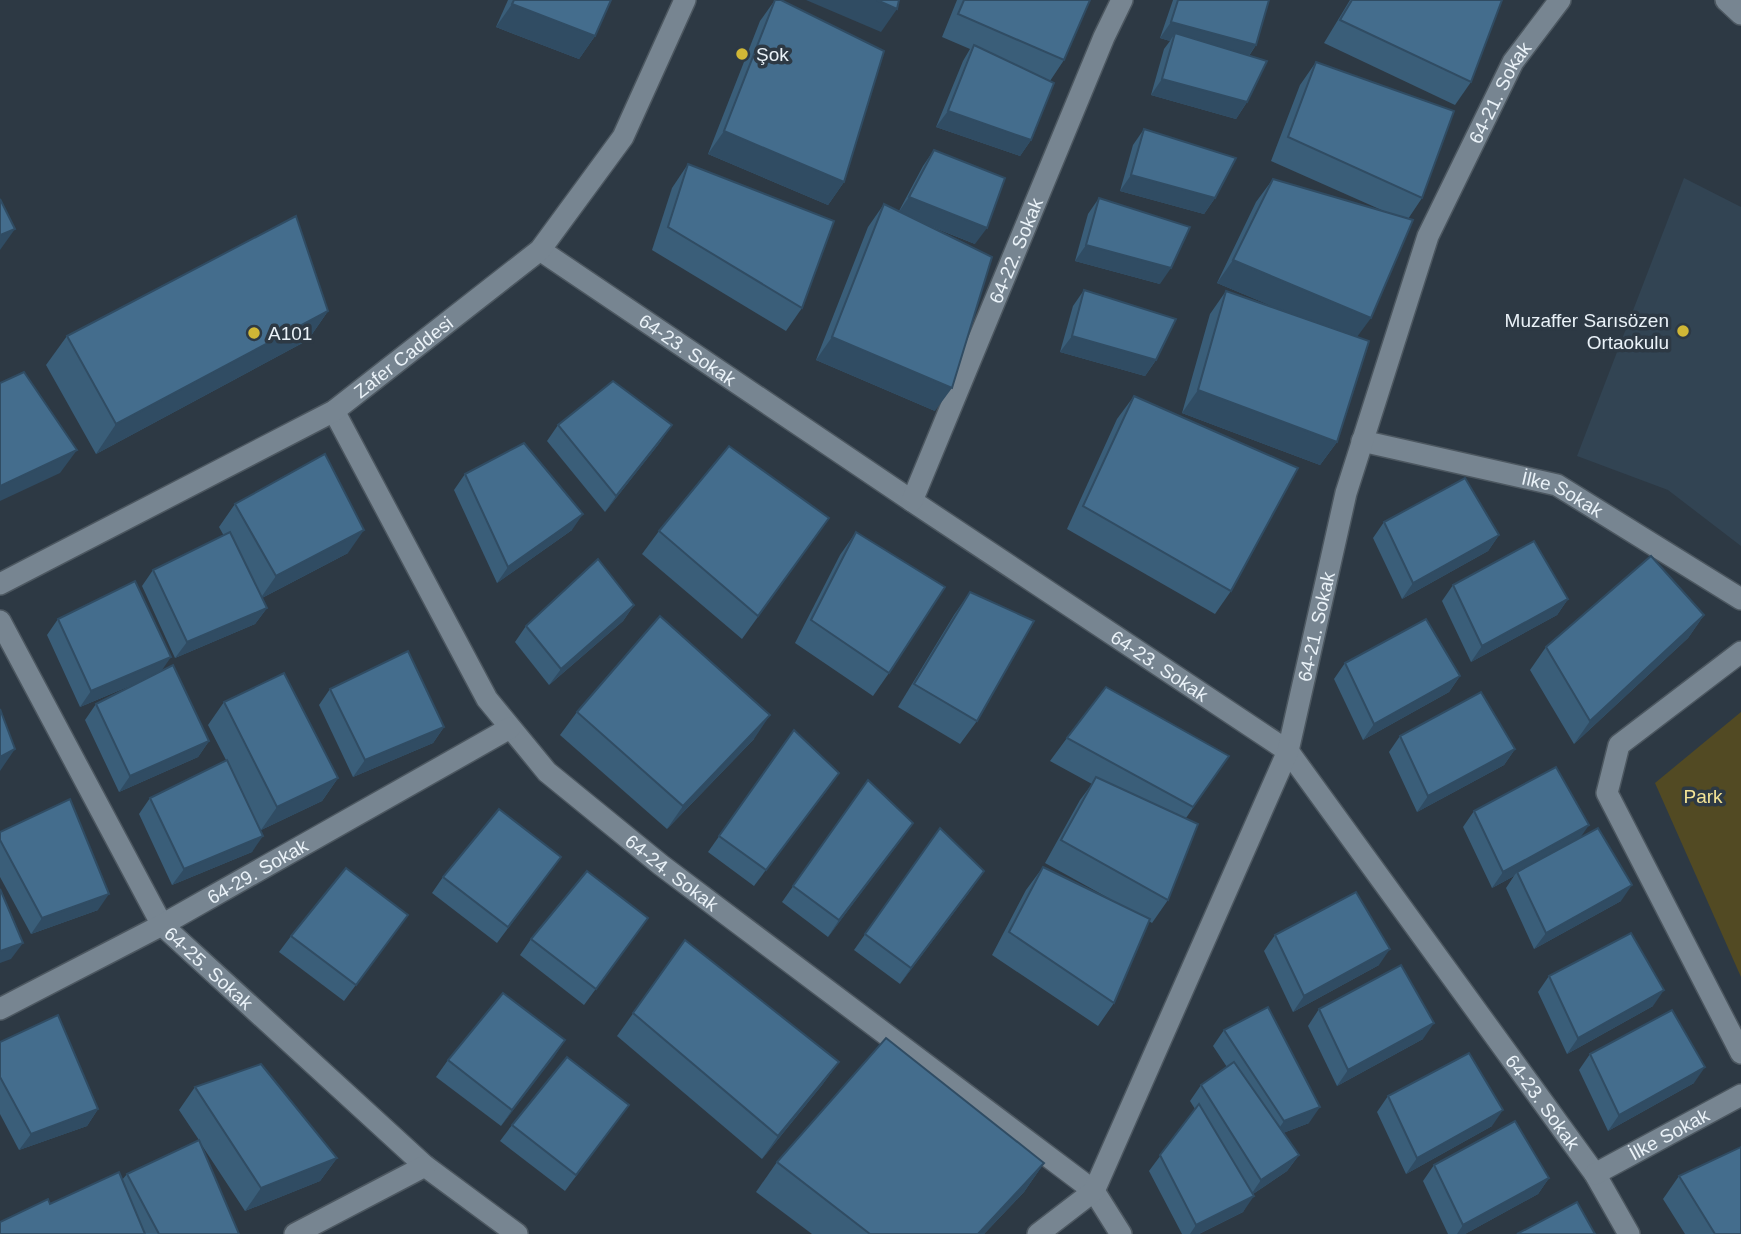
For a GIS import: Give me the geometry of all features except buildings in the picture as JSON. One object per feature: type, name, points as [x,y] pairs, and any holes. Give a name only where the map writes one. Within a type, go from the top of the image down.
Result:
[{"type":"street","name":"Zafer Caddesi","points":[[0,584],[334,411],[540,250],[623,137],[685,0]]},
{"type":"street","name":"64-22. Sokak","points":[[912,501],[1104,37],[1122,0]]},
{"type":"street","name":"64-21. Sokak","points":[[1038,1234],[1094,1191],[1288,751],[1346,493],[1428,236],[1513,62],[1560,0]]},
{"type":"street","points":[[1726,0],[1741,14]]},
{"type":"street","name":"64-23. Sokak","points":[[540,250],[1288,751],[1595,1174],[1629,1234]]},
{"type":"street","name":"64-24. Sokak","points":[[334,411],[487,699],[547,772],[661,866],[1094,1191],[1121,1234]]},
{"type":"street","name":"İlke Sokak","points":[[1362,441],[1557,485],[1741,599]]},
{"type":"street","name":"64-25. Sokak","points":[[0,621],[162,925],[425,1166],[517,1234]]},
{"type":"street","points":[[1741,652],[1619,746],[1607,793],[1741,1053]]},
{"type":"street","name":"64-29. Sokak","points":[[0,1009],[162,925],[510,727]]},
{"type":"street","name":"İlke Sokak","points":[[1595,1174],[1741,1094]]},
{"type":"street","points":[[295,1234],[425,1166]]},
{"type":"shaded area","name":"Muzaffer Sarısözen Ortaokulu","points":[[1684,178],[1741,207],[1741,546],[1668,490],[1577,456]]},
{"type":"green space","name":"Park","points":[[1741,712],[1741,977],[1655,783]]},
{"type":"place","name":"Şok","points":[[742,54]]},
{"type":"place","name":"Muzaffer Sarısözen Ortaokulu","points":[[1683,331]]},
{"type":"place","name":"A101","points":[[254,333]]}]
